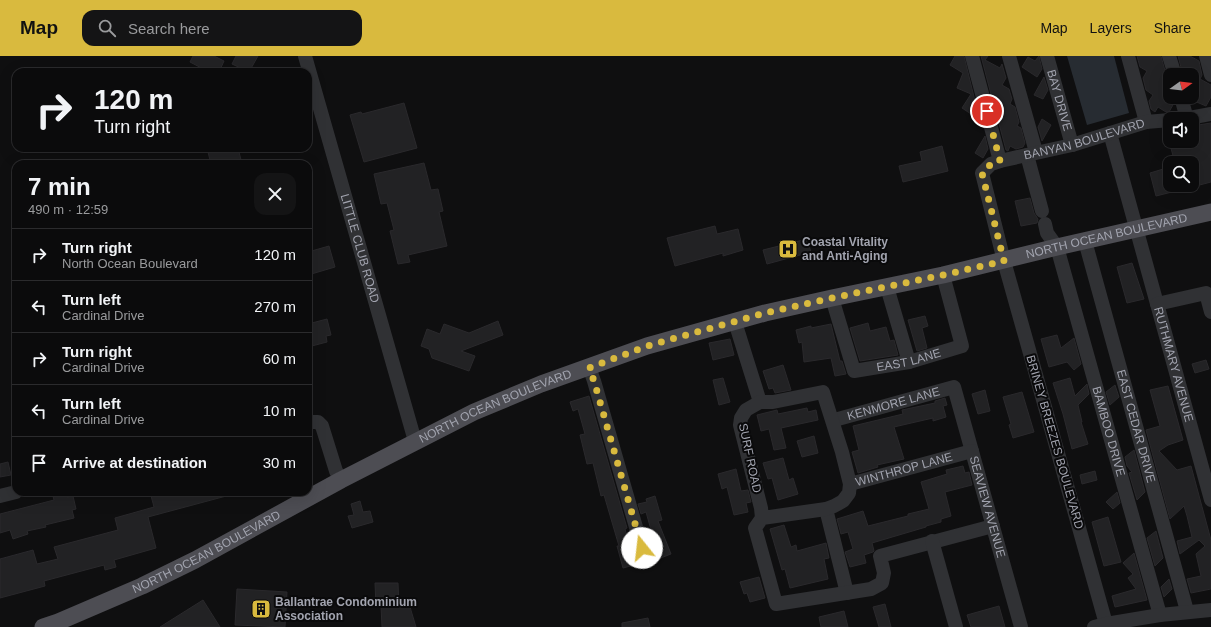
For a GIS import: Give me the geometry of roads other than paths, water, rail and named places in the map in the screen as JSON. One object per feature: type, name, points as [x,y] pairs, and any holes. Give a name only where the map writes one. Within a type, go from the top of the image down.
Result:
[{"type":"main road","name":"NORTH OCEAN BOULEVARD","points":[[312,496],[415,441],[498,401],[647,346],[765,313],[943,275],[1003,255],[1057,247],[1211,212]]},
{"type":"main road","name":"NORTH OCEAN BOULEVARD","points":[[43,627],[149,583],[195,560],[312,496]]},
{"type":"street","name":"LITTLE CLUB ROAD","points":[[305,56],[308,68]]},
{"type":"street","points":[[972,56],[1000,161]]},
{"type":"street","name":"BAMBOO DRIVE","points":[[1009,56],[1047,233],[1057,247],[1160,615]]},
{"type":"street","name":"BAY DRIVE","points":[[1047,56],[1072,145]]},
{"type":"street","points":[[1128,56],[1146,122]]},
{"type":"street","points":[[1169,56],[1173,68]]},
{"type":"street","points":[[1206,56],[1211,75]]},
{"type":"street","name":"LITTLE CLUB ROAD","points":[[312,80],[415,441]]},
{"type":"street","points":[[1199,116],[1211,114]]},
{"type":"street","name":"BANYAN BOULEVARD","points":[[1003,255],[982,173],[991,164],[1072,145],[1146,122],[1163,121]]},
{"type":"street","name":"RUTHMARY AVENUE","points":[[1110,133],[1211,500]]},
{"type":"street","name":"EAST CEDAR DRIVE","points":[[1085,241],[1187,611]]},
{"type":"street","name":"BRINEY BREEZES BOULEVARD","points":[[1003,255],[1100,625]]},
{"type":"street","name":"EAST LANE","points":[[832,298],[854,371],[909,362],[962,346],[943,275]]},
{"type":"street","points":[[887,287],[909,362]]},
{"type":"street","points":[[1156,304],[1206,293],[1211,312]]},
{"type":"street","points":[[736,322],[760,402],[773,402],[823,392],[833,421],[850,484]]},
{"type":"street","points":[[589,368],[646,562]]},
{"type":"street","name":"KENMORE LANE","points":[[833,421],[954,387]]},
{"type":"street","name":"SEAVIEW AVENUE","points":[[954,387],[1021,627]]},
{"type":"street","name":"SURF ROAD","points":[[760,402],[746,410],[741,418],[740,424],[761,508],[762,518],[755,528],[775,604],[847,593]]},
{"type":"street","points":[[312,422],[318,422],[322,426],[336,471],[341,480]]},
{"type":"street","name":"WINTHROP LANE","points":[[762,518],[826,509],[843,501],[849,493],[850,484],[972,451]]},
{"type":"street","points":[[0,496],[12,493]]},
{"type":"street","points":[[826,509],[847,593],[871,590],[882,582],[884,573],[880,556],[993,526]]},
{"type":"street","points":[[932,542],[956,627]]},
{"type":"street","points":[[1100,625],[1187,611],[1211,610]]},
{"type":"place","name":"Coastal Vitality and Anti-Aging","points":[[788,249]]},
{"type":"place","name":"Ballantrae Condominium Association","points":[[261,609]]}]
